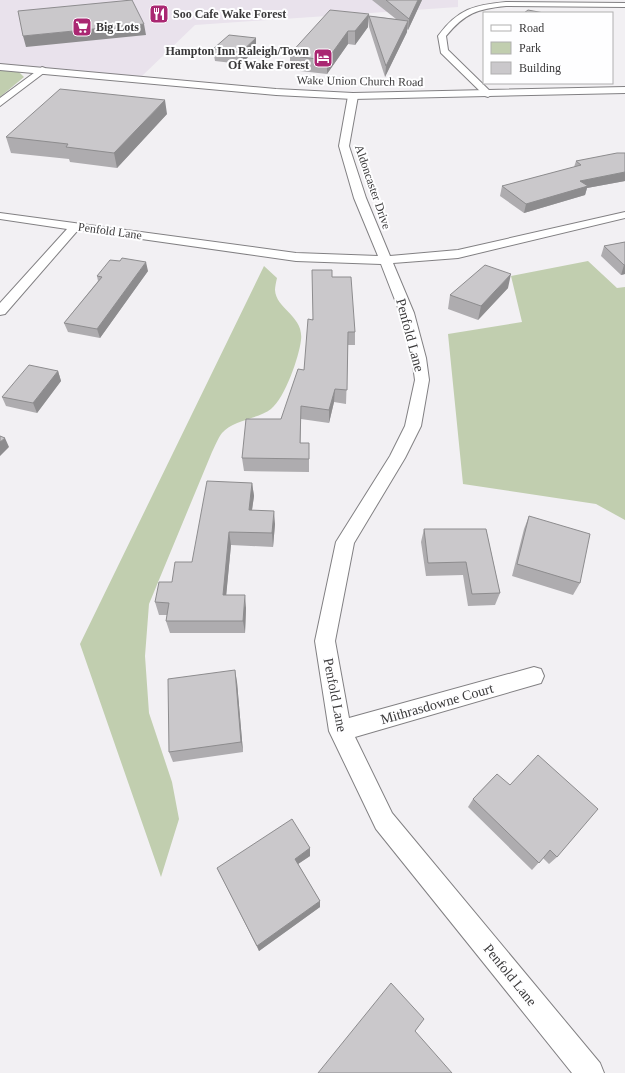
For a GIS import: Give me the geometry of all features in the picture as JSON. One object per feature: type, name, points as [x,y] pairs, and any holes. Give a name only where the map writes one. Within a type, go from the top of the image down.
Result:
[{"type":"street","points":[[488,94],[444,51],[442,36],[451,24],[463,14],[471,10],[506,4],[625,5]]},
{"type":"street","name":"Wake Union Church Road","points":[[0,66],[276,92],[353,96],[625,90]]},
{"type":"street","points":[[0,103],[42,70]]},
{"type":"street","name":"Aldoncaster Drive","points":[[353,96],[344,146],[360,198],[386,260]]},
{"type":"street","name":"Penfold Lane","points":[[0,216],[296,257],[386,260],[458,254],[625,215]]},
{"type":"street","points":[[0,310],[76,226]]},
{"type":"street","name":"Penfold Lane","points":[[386,260],[407,313],[419,358],[422,380],[413,426],[397,458],[345,542],[325,641],[340,731],[384,821],[590,1073]]},
{"type":"street","name":"Mithrasdowne Court","points":[[340,731],[534,676]]},
{"type":"shaded area","points":[[0,0],[458,0],[458,7],[195,25],[142,76],[0,65]]},
{"type":"green space","points":[[0,69],[19,72],[24,77],[0,97]]},
{"type":"green space","points":[[588,261],[617,288],[625,287],[625,520],[596,504],[463,484],[448,334],[522,322],[511,276]]},
{"type":"green space","points":[[264,266],[277,278],[275,290],[277,297],[294,319],[301,332],[300,347],[294,366],[286,387],[276,404],[271,409],[232,425],[219,437],[149,604],[145,656],[149,713],[172,782],[179,819],[161,877],[80,644]]},
{"type":"building","points":[[132,0],[144,24],[23,36],[18,11]]},
{"type":"building","points":[[386,0],[418,0],[409,19]]},
{"type":"building","points":[[330,10],[369,14],[355,31],[348,31],[327,60],[300,57],[302,55],[290,54]]},
{"type":"building","points":[[528,10],[539,12],[525,12]]},
{"type":"building","points":[[369,16],[408,21],[386,66]]},
{"type":"building","points":[[229,35],[256,38],[241,52],[213,49]]},
{"type":"building","points":[[60,89],[165,100],[114,153],[66,147],[68,144],[6,137]]},
{"type":"building","points":[[617,153],[625,153],[625,172],[580,181],[588,186],[526,204],[502,186],[581,165],[576,161]]},
{"type":"building","points":[[625,242],[625,265],[624,265],[604,246]]},
{"type":"building","points":[[122,258],[146,262],[97,329],[64,323],[102,277],[97,276],[110,260],[120,261]]},
{"type":"building","points":[[485,265],[511,274],[481,306],[450,295]]},
{"type":"building","points":[[312,270],[332,270],[332,277],[351,277],[355,332],[348,332],[347,390],[335,389],[329,410],[301,406],[300,443],[309,443],[309,459],[242,458],[246,419],[281,419],[298,369],[304,370],[308,319],[313,320]]},
{"type":"building","points":[[29,365],[58,371],[33,403],[2,397]]},
{"type":"building","points":[[0,436],[5,438],[0,442]]},
{"type":"building","points":[[207,481],[252,483],[249,510],[274,511],[272,533],[229,532],[223,595],[245,595],[243,621],[166,621],[169,603],[155,602],[159,582],[172,582],[175,562],[192,562]]},
{"type":"building","points":[[529,516],[590,534],[580,583],[517,564]]},
{"type":"building","points":[[424,529],[486,529],[500,593],[472,594],[466,562],[428,563]]},
{"type":"building","points":[[235,670],[241,742],[169,752],[168,679]]},
{"type":"building","points":[[538,755],[598,809],[557,857],[550,850],[539,863],[473,799],[497,774],[510,785]]},
{"type":"building","points":[[292,819],[310,848],[295,859],[320,901],[257,946],[217,868]]},
{"type":"building","points":[[391,983],[424,1019],[415,1031],[452,1073],[318,1073]]},
{"type":"place","name":"Soo Cafe Wake Forest","points":[[159,14]]},
{"type":"place","name":"Big Lots","points":[[82,27]]},
{"type":"place","name":"Hampton Inn Raleigh/Town Of Wake Forest","points":[[323,58]]}]
